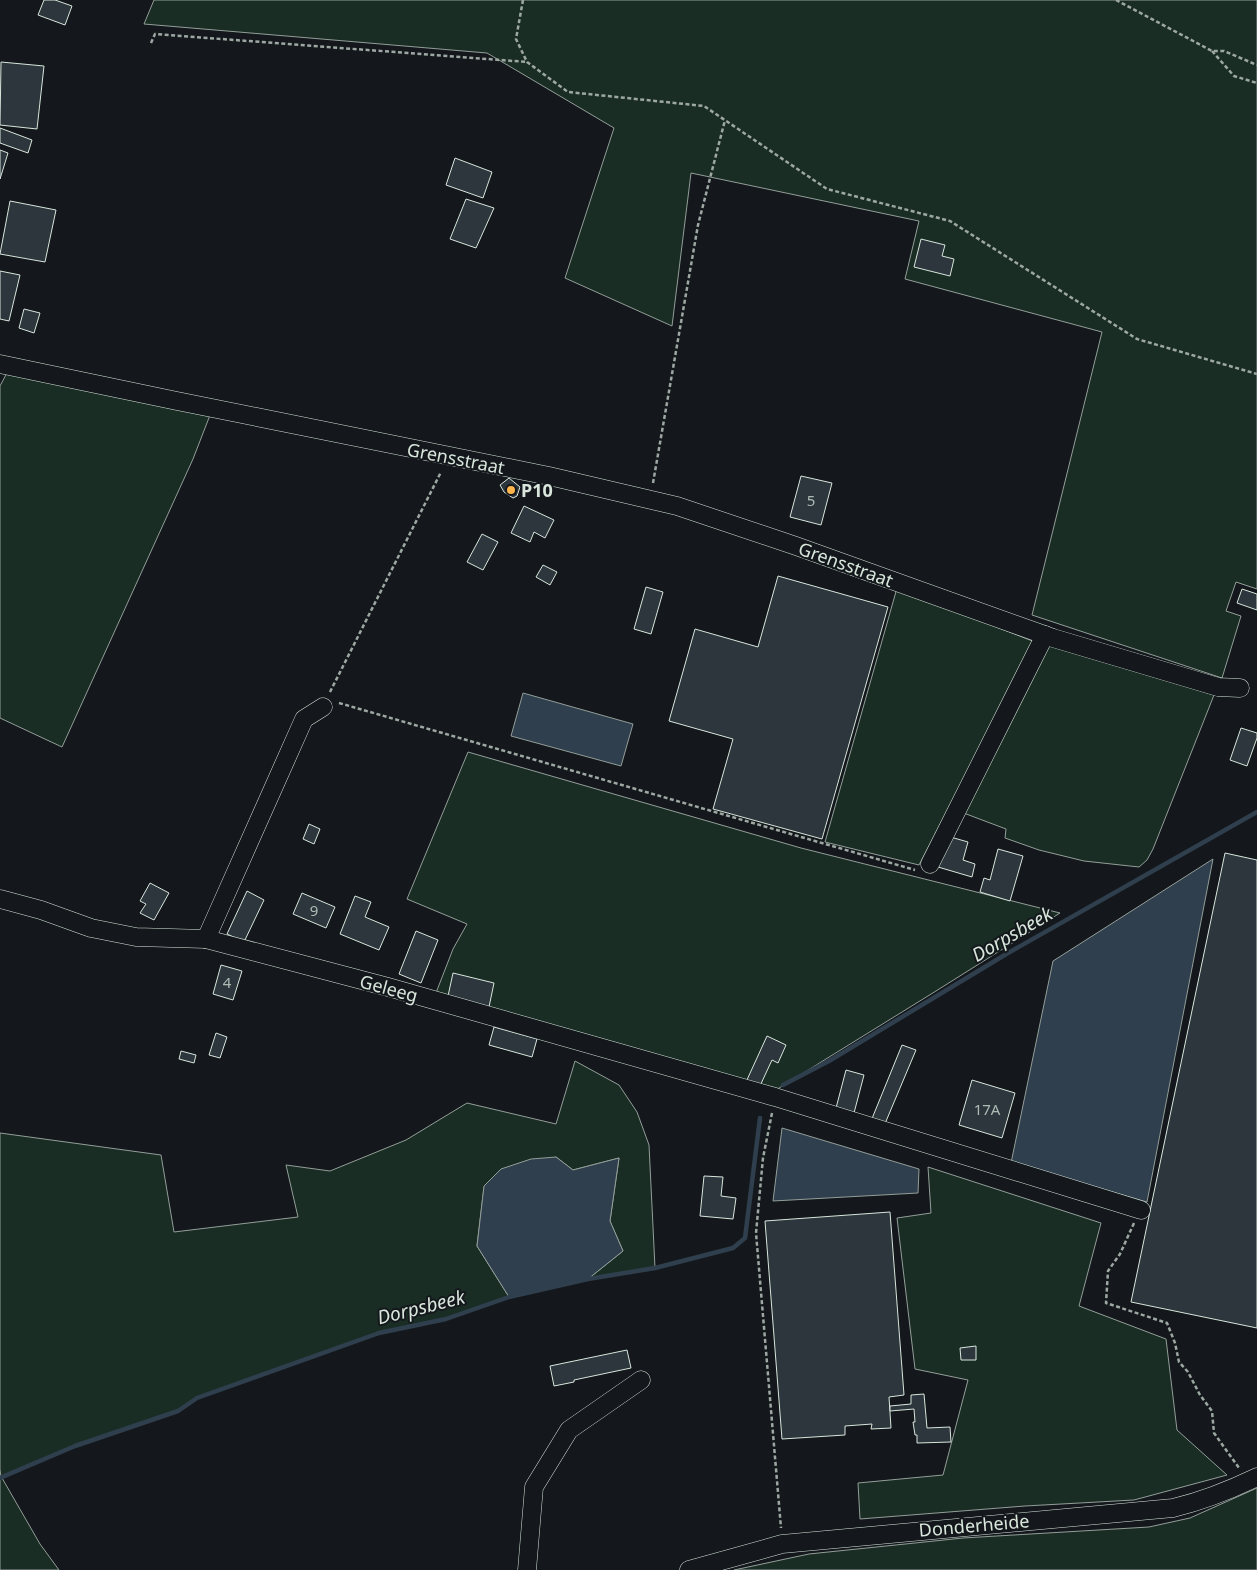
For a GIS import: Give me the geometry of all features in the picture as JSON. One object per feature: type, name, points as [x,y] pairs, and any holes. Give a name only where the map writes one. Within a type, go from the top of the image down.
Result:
[{"type":"street","name":"Grensstraat","points":[[0,364],[549,476],[677,506],[1045,635],[1218,687],[1240,688]]},
{"type":"street","points":[[930,864],[1045,635]]},
{"type":"street","points":[[206,939],[304,719],[323,707]]},
{"type":"street","name":"Geleeg","points":[[0,899],[40,910],[91,928],[136,937],[206,939],[388,987],[775,1097],[1141,1210]]},
{"type":"street","points":[[526,1570],[534,1486],[569,1430],[641,1380]]},
{"type":"street","name":"Donderheide","points":[[689,1570],[782,1544],[960,1526],[1155,1510],[1196,1502],[1253,1479]]},
{"type":"path","points":[[522,0],[516,39],[527,62],[568,92],[704,106],[828,188],[950,221],[1137,339],[1257,374]]},
{"type":"path","points":[[1116,0],[1212,51],[1234,76],[1257,83]]},
{"type":"path","points":[[151,43],[155,34],[527,62]]},
{"type":"path","points":[[1212,51],[1224,51],[1257,65]]},
{"type":"path","points":[[650,500],[698,225],[725,120]]},
{"type":"path","points":[[323,707],[449,457]]},
{"type":"path","points":[[323,707],[338,703],[917,871],[930,864]]},
{"type":"path","points":[[775,1097],[763,1158],[756,1233],[782,1544]]},
{"type":"path","points":[[1141,1210],[1120,1254],[1108,1271],[1106,1303],[1167,1323],[1176,1343],[1179,1362],[1188,1372],[1200,1396],[1212,1411],[1214,1433],[1253,1479]]},
{"type":"green space","points":[[154,0],[1257,0],[1257,589],[1236,582],[1226,611],[1241,616],[1222,678],[1032,615],[1102,332],[905,279],[919,221],[691,173],[672,326],[565,278],[614,128],[487,53],[144,24]]},
{"type":"green space","points":[[9,369],[212,410],[193,459],[62,747],[0,718],[0,386]]},
{"type":"green space","points":[[897,588],[1035,642],[919,865],[825,842]]},
{"type":"green space","points":[[1048,643],[1214,695],[1153,849],[1147,860],[1139,867],[1084,861],[1039,850],[1005,838],[1006,829],[961,812]]},
{"type":"green space","points":[[468,752],[801,848],[1060,913],[771,1093],[434,998],[453,949],[467,924],[407,899]]},
{"type":"green space","points":[[575,1061],[619,1085],[637,1112],[649,1145],[655,1268],[588,1279],[623,1251],[610,1221],[619,1158],[573,1170],[556,1157],[484,1187],[477,1246],[509,1297],[446,1319],[379,1333],[197,1398],[178,1411],[75,1446],[2,1478],[40,1544],[59,1570],[0,1570],[0,1133],[161,1155],[174,1232],[298,1217],[286,1165],[330,1171],[406,1140],[467,1103],[556,1124]]},
{"type":"green space","points":[[928,1167],[1101,1223],[1079,1306],[1166,1339],[1177,1430],[1227,1475],[1134,1500],[1025,1506],[860,1519],[858,1483],[943,1475],[968,1380],[915,1369],[897,1218],[931,1213]]},
{"type":"green space","points":[[1257,1488],[1257,1570],[734,1570],[809,1554],[963,1538],[1149,1527],[1190,1518]]},
{"type":"water","points":[[523,693],[633,724],[621,766],[511,736]]},
{"type":"water","points":[[1213,859],[1147,1202],[1011,1163],[1053,961]]},
{"type":"water","points":[[782,1128],[919,1169],[918,1193],[773,1201]]},
{"type":"water","points":[[556,1157],[573,1170],[619,1158],[610,1221],[623,1251],[588,1279],[509,1297],[477,1246],[484,1186],[501,1169],[531,1159]]},
{"type":"building","points":[[44,0],[55,0],[72,6],[65,25],[38,15]]},
{"type":"building","points":[[1,62],[44,66],[37,129],[0,125]]},
{"type":"building","points":[[0,128],[32,140],[28,153],[0,143]]},
{"type":"building","points":[[0,150],[8,153],[0,179]]},
{"type":"building","points":[[455,158],[492,172],[483,198],[446,185]]},
{"type":"building","points":[[466,199],[494,208],[476,248],[450,239]]},
{"type":"building","points":[[10,201],[56,210],[45,262],[0,254]]},
{"type":"building","points":[[921,239],[945,245],[942,256],[954,259],[950,276],[914,267]]},
{"type":"building","points":[[0,271],[20,275],[9,321],[0,319]]},
{"type":"building","points":[[24,309],[40,313],[34,333],[19,328]]},
{"type":"building","points":[[801,476],[832,483],[821,525],[790,517]]},
{"type":"building","name":"P10","points":[[509,478],[520,487],[517,496],[513,498],[504,492],[500,485]]},
{"type":"building","points":[[524,506],[554,520],[545,538],[534,532],[530,542],[511,533]]},
{"type":"building","points":[[482,534],[498,542],[483,570],[467,562]]},
{"type":"building","points":[[543,565],[557,572],[550,585],[536,577]]},
{"type":"building","points":[[778,576],[888,607],[822,839],[713,809],[733,739],[669,721],[695,629],[758,647]]},
{"type":"building","points":[[646,587],[663,592],[651,634],[634,629]]},
{"type":"building","points":[[1242,589],[1257,594],[1257,610],[1237,603]]},
{"type":"building","points":[[1241,728],[1257,733],[1247,766],[1230,760]]},
{"type":"building","points":[[309,824],[320,829],[314,844],[303,839]]},
{"type":"building","points":[[947,836],[968,842],[963,860],[975,864],[972,877],[938,867]]},
{"type":"building","points":[[998,849],[1023,856],[1010,901],[980,892],[984,878],[990,880]]},
{"type":"building","points":[[1225,853],[1257,860],[1257,1328],[1131,1302]]},
{"type":"building","points":[[150,883],[169,893],[154,920],[140,913],[146,904],[140,901]]},
{"type":"building","points":[[247,891],[264,900],[244,942],[227,934]]},
{"type":"building","points":[[302,893],[335,907],[326,928],[293,914]]},
{"type":"building","points":[[355,896],[371,902],[365,917],[389,927],[379,950],[340,934]]},
{"type":"building","points":[[416,931],[438,940],[421,983],[399,974]]},
{"type":"building","points":[[221,965],[242,971],[233,1000],[213,994]]},
{"type":"building","points":[[453,973],[494,983],[489,1007],[448,996]]},
{"type":"building","points":[[494,1027],[537,1039],[532,1057],[489,1045]]},
{"type":"building","points":[[216,1033],[227,1037],[220,1058],[209,1055]]},
{"type":"building","points":[[767,1036],[786,1045],[778,1063],[772,1060],[759,1088],[746,1082]]},
{"type":"building","points":[[902,1045],[916,1050],[884,1126],[871,1121]]},
{"type":"building","points":[[181,1051],[196,1055],[194,1063],[179,1059]]},
{"type":"building","points":[[846,1070],[864,1075],[854,1113],[836,1108]]},
{"type":"building","points":[[972,1080],[1015,1093],[1002,1138],[959,1125]]},
{"type":"building","points":[[704,1176],[723,1177],[721,1196],[736,1198],[733,1219],[700,1216]]},
{"type":"building","points":[[890,1212],[904,1395],[889,1397],[891,1428],[871,1429],[872,1424],[845,1426],[845,1435],[782,1439],[765,1221]]},
{"type":"building","points":[[976,1346],[976,1360],[961,1360],[960,1348]]},
{"type":"building","points":[[627,1350],[631,1368],[554,1386],[550,1366]]},
{"type":"building","points":[[924,1394],[927,1428],[950,1427],[951,1442],[917,1443],[913,1422],[915,1422],[914,1409],[890,1411],[890,1406],[911,1404],[911,1395]]},
{"type":"waterway","name":"Dorpsbeek","points":[[783,1085],[829,1061],[1008,953],[1257,812]]},
{"type":"waterway","name":"Dorpsbeek","points":[[0,1478],[75,1446],[178,1411],[197,1398],[379,1333],[446,1319],[509,1297],[588,1279],[655,1268],[733,1248],[745,1238],[760,1118]]},
{"type":"place","name":"P10","points":[[511,490]]}]
